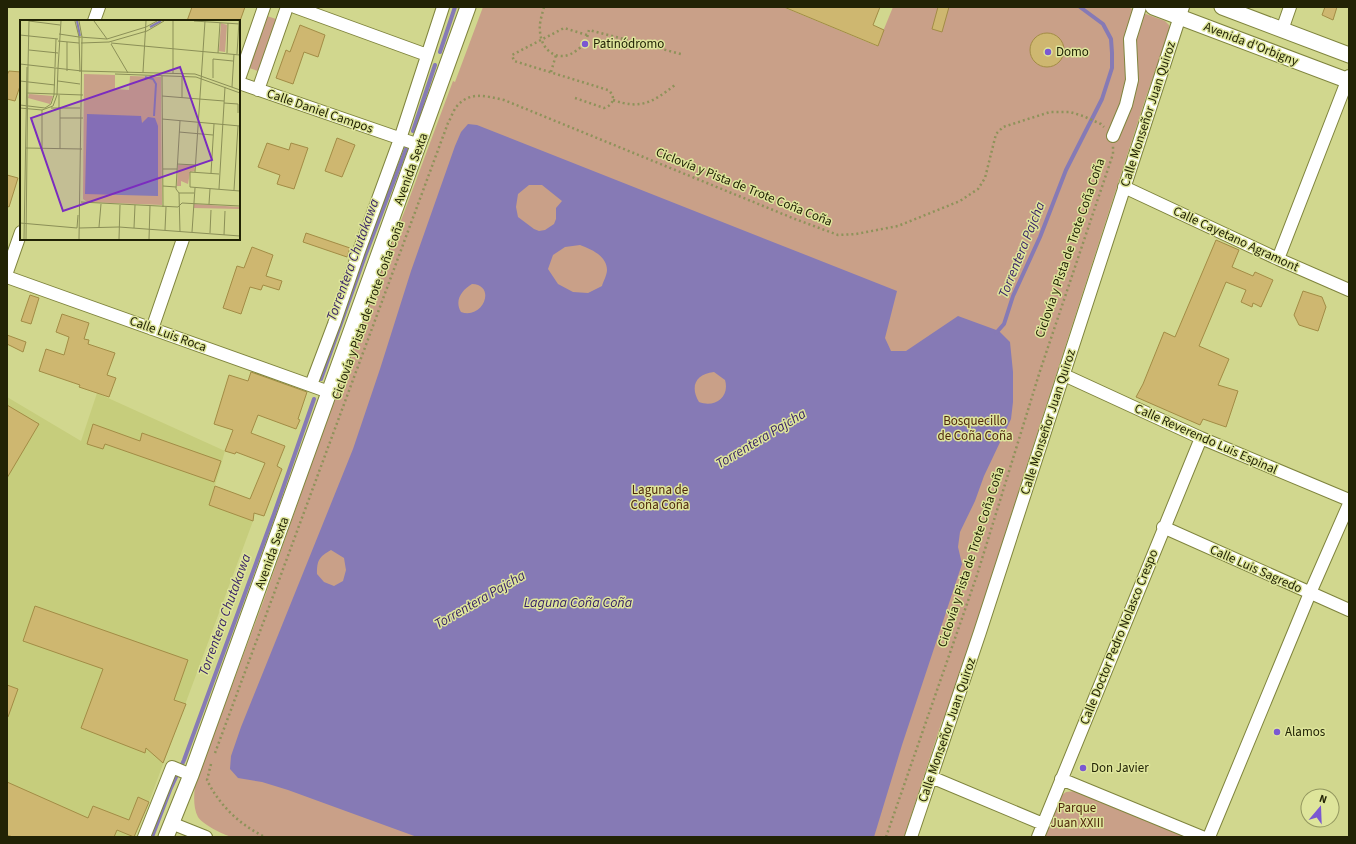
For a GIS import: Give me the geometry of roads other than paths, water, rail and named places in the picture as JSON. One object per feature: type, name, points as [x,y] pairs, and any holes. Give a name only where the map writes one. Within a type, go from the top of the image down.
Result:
[{"type":"main road","name":"Avenida Sexta","points":[[166,837],[279,534],[329,392],[341,327],[409,142],[448,62],[468,7]]},
{"type":"main road","name":"Avenida d'Orbigny","points":[[1153,7],[1182,12],[1348,79]]},
{"type":"main road","name":"Avenida d'Orbigny","points":[[1222,7],[1349,55]]},
{"type":"street","points":[[94,20],[99,7]]},
{"type":"street","points":[[240,76],[264,7]]},
{"type":"street","points":[[258,90],[287,7]]},
{"type":"street","points":[[295,7],[427,55]]},
{"type":"street","name":"Avenida Sexta","points":[[312,385],[341,327],[358,251],[409,142],[427,55],[443,7]]},
{"type":"street","points":[[1113,136],[1126,105],[1132,80],[1130,39],[1140,7]]},
{"type":"street","points":[[1282,30],[1290,7]]},
{"type":"street","name":"Calle Monseñor Juan Quiroz","points":[[911,837],[985,616],[1182,12]]},
{"type":"street","points":[[1278,259],[1348,79]]},
{"type":"street","name":"Calle Daniel Campos","points":[[240,83],[409,142]]},
{"type":"street","name":"Calle Cayetano Agramont","points":[[1124,187],[1278,259],[1349,290]]},
{"type":"street","points":[[7,272],[20,235]]},
{"type":"street","points":[[152,329],[183,240]]},
{"type":"street","name":"Calle Luis Roca","points":[[7,277],[329,392]]},
{"type":"street","name":"Calle Reverendo Luis Espinal","points":[[1064,375],[1201,438],[1349,500]]},
{"type":"street","name":"Calle Doctor Pedro Nolasco Crespo","points":[[1038,837],[1201,438]]},
{"type":"street","points":[[1209,837],[1310,593],[1349,504]]},
{"type":"street","name":"Calle Luis Sagredo","points":[[1164,527],[1349,610]]},
{"type":"street","points":[[144,837],[172,767],[190,774]]},
{"type":"street","points":[[931,777],[1043,824]]},
{"type":"street","points":[[1061,779],[1202,837]]},
{"type":"street","points":[[172,823],[206,837]]},
{"type":"water","name":"Laguna Coña Coña","points":[[468,124],[477,125],[897,291],[885,338],[891,351],[906,351],[958,316],[999,331],[1010,342],[1013,372],[1013,402],[1011,419],[960,532],[958,547],[962,564],[902,745],[874,837],[417,837],[288,790],[262,782],[238,778],[230,769],[231,756],[241,727],[353,449],[411,271],[461,132]],"holes":[[[529,185],[542,185],[562,201],[556,208],[556,219],[554,224],[545,230],[539,231],[518,217],[516,207],[518,194]],[[580,245],[593,251],[601,257],[607,270],[602,286],[588,293],[573,292],[558,284],[548,269],[553,255],[565,247]],[[472,284],[480,286],[484,290],[485,295],[481,307],[476,311],[469,313],[461,312],[458,303],[462,292]],[[714,372],[725,380],[725,391],[720,400],[711,403],[699,402],[696,396],[695,386],[696,382],[702,375]],[[331,550],[344,558],[346,570],[343,581],[334,586],[324,582],[317,574],[318,562]]]},
{"type":"waterway","name":"Torrentera Chutakawa","points":[[440,52],[455,7]]},
{"type":"waterway","name":"Torrentera Pajcha","points":[[996,333],[1004,324],[1013,296],[1040,237],[1066,170],[1102,99],[1112,68],[1111,39],[1103,24],[1080,7]]},
{"type":"waterway","name":"Torrentera Chutakawa","points":[[413,131],[435,65]]},
{"type":"waterway","name":"Torrentera Chutakawa","points":[[321,379],[365,256],[406,149]]},
{"type":"waterway","name":"Torrentera Chutakawa","points":[[152,837],[170,790],[184,760],[274,514],[314,399]]},
{"type":"place","name":"Patinódromo","points":[[585,44]]},
{"type":"place","name":"Domo","points":[[1048,52]]},
{"type":"place","name":"Alamos","points":[[1277,732]]},
{"type":"place","name":"Don Javier","points":[[1083,768]]},
{"type":"park label","name":"Bosquecillo de Coña Coña","points":[[975,428]]},
{"type":"park label","name":"Laguna de Coña Coña","points":[[660,498]]},
{"type":"park label","name":"Parque Juan XXIII","points":[[1077,816]]}]
